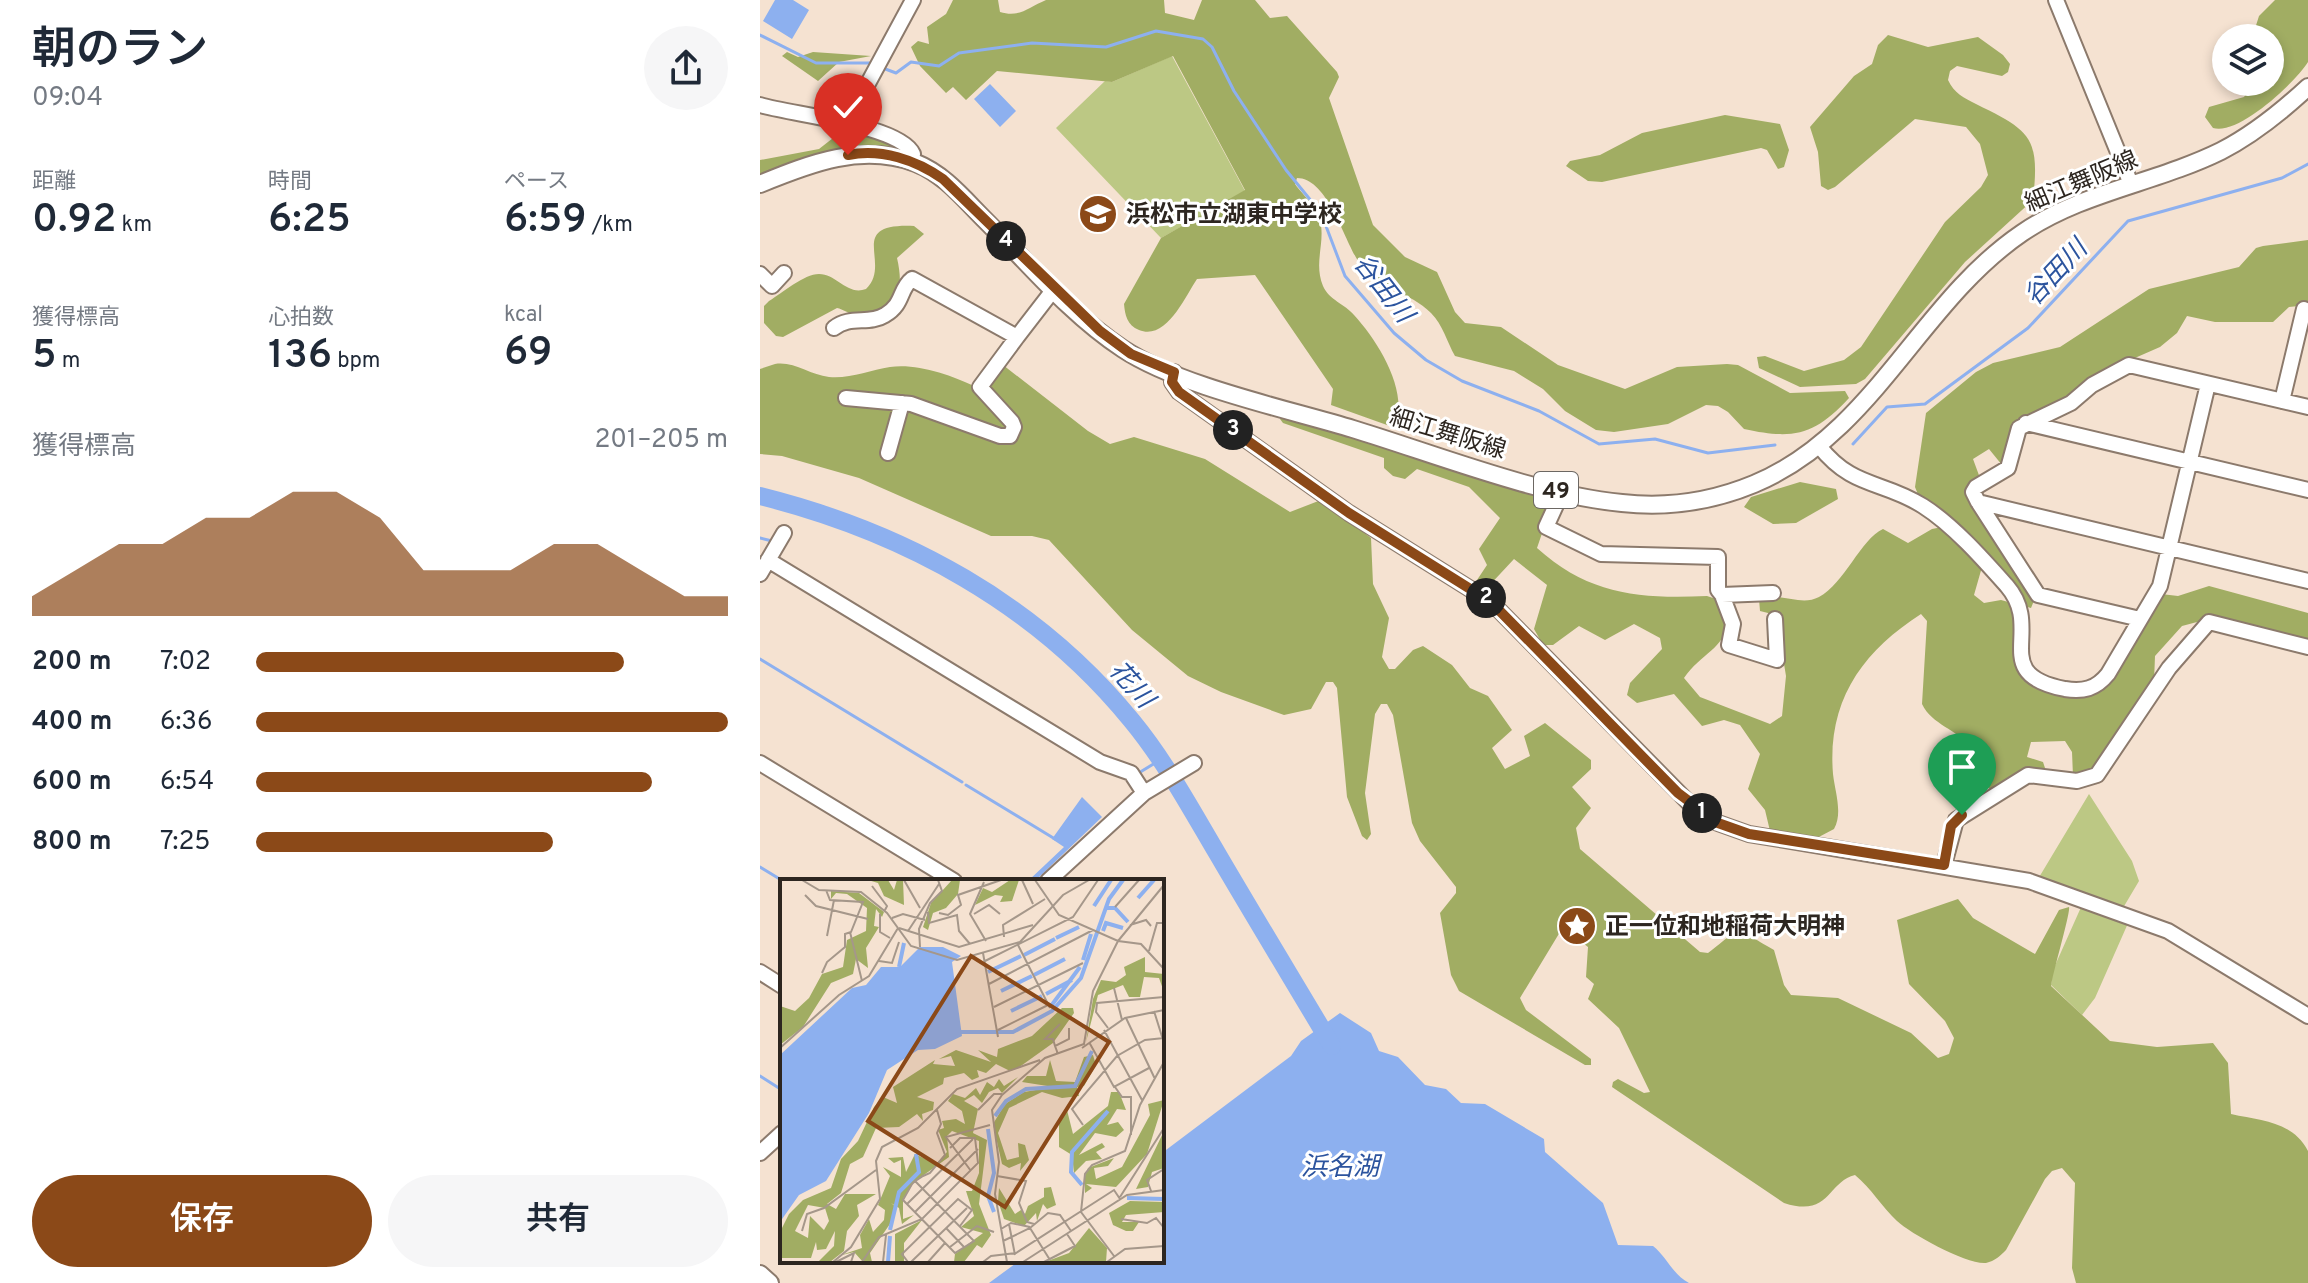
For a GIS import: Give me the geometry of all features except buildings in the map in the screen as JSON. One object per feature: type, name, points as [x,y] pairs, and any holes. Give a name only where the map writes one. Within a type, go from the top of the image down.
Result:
[{"type":"main road","name":"細江舞阪線","points":[[760,184],[858,153],[877,153],[911,162],[943,179],[1054,289],[1124,350],[1174,372],[1562,492],[1636,504],[1699,500],[1761,481],[1819,446],[1856,413],[1976,272],[2000,249],[2056,213],[2233,145],[2266,124],[2308,87]]},
{"type":"main road","points":[[760,1274],[770,1283]]},
{"type":"street","points":[[845,126],[913,0]]},
{"type":"street","points":[[2056,0],[2131,184]]},
{"type":"street","points":[[760,105],[888,134],[904,142],[913,154],[911,162]]},
{"type":"street","points":[[760,274],[772,286],[784,273]]},
{"type":"street","points":[[834,328],[845,321],[885,315],[901,303],[906,284],[912,279],[1017,337]]},
{"type":"street","points":[[846,398],[902,403],[1005,437],[1010,436],[1014,432],[1012,422],[980,387],[1054,289]]},
{"type":"street","points":[[2282,401],[2304,309]]},
{"type":"street","points":[[2140,619],[2038,595],[1973,492],[2008,468],[2015,435],[2025,423],[2071,403],[2092,385],[2129,365],[2308,407]]},
{"type":"street","points":[[1174,372],[1172,382],[1179,392],[1358,518],[1491,602],[1678,793],[1703,814],[1749,834],[2029,881],[2154,924],[2195,945],[2308,1016]]},
{"type":"street","points":[[1819,446],[1842,472],[1932,512],[2007,586],[2019,608],[2024,669],[2034,681],[2075,691],[2094,687],[2108,674],[2160,586],[2208,384]]},
{"type":"street","points":[[888,453],[902,403]]},
{"type":"street","points":[[2025,423],[2308,490]]},
{"type":"street","points":[[1562,492],[1546,527],[1601,554],[1718,557],[1718,590],[1733,624],[1729,645],[1777,660],[1775,619]]},
{"type":"street","points":[[1978,502],[2308,581]]},
{"type":"street","points":[[760,574],[784,533]]},
{"type":"street","points":[[768,560],[1100,762],[1131,773],[1145,792]]},
{"type":"street","points":[[1722,595],[1773,593]]},
{"type":"street","points":[[1944,865],[1956,820],[2021,778],[2036,776],[2077,781],[2097,775],[2169,668],[2209,622],[2308,647]]},
{"type":"street","points":[[760,763],[951,879]]},
{"type":"street","points":[[1050,879],[1145,792],[1194,763]]},
{"type":"street","points":[[760,972],[780,985]]},
{"type":"street","points":[[760,1153],[780,1135]]},
{"type":"green space","points":[[953,0],[998,0],[1000,12],[1013,14],[1046,0],[1164,0],[1165,13],[1194,20],[1202,0],[1255,0],[1270,18],[1287,16],[1337,72],[1339,77],[1329,98],[1373,225],[1405,257],[1437,272],[1455,312],[1465,323],[1501,327],[1558,365],[1625,389],[1677,367],[1727,364],[1738,365],[1790,393],[1845,391],[1849,398],[1814,427],[1790,434],[1744,429],[1728,412],[1718,406],[1706,405],[1668,424],[1614,432],[1596,430],[1565,411],[1543,389],[1514,371],[1455,356],[1431,313],[1367,272],[1318,188],[1297,178],[1295,184],[1320,219],[1319,270],[1323,286],[1329,295],[1354,315],[1388,364],[1397,393],[1397,421],[1387,425],[1331,405],[1333,389],[1255,275],[1197,279],[1166,323],[1149,332],[1139,330],[1127,319],[1124,304],[1161,238],[1245,190],[1173,56],[1112,82],[997,71],[966,100],[953,87],[946,93],[920,66],[911,47],[918,41],[929,44],[927,27],[946,14]]},
{"type":"green space","points":[[2275,0],[2308,0],[2308,62],[2284,89],[2284,24],[2256,24],[2259,16]]},
{"type":"green space","points":[[1888,35],[1928,47],[1978,37],[2003,55],[2010,64],[2008,72],[2002,76],[1957,66],[1950,71],[1948,80],[1960,95],[2009,122],[2028,138],[2035,162],[2033,200],[1965,262],[1865,379],[1856,384],[1800,387],[1759,368],[1757,357],[1765,356],[1804,371],[1844,360],[1861,347],[1945,222],[1981,187],[1988,175],[1980,144],[1966,127],[1915,119],[1835,187],[1828,190],[1821,186],[1818,152],[1810,127],[1854,76],[1872,64],[1878,45]]},
{"type":"green space","points":[[787,52],[798,57],[813,52],[871,56],[839,62],[818,81],[782,56]]},
{"type":"green space","points":[[1172,56],[1245,191],[1161,238],[1056,128],[1105,81],[1112,82]]},
{"type":"green space","points":[[2277,96],[2237,124],[2213,128],[2205,117],[2209,107],[2244,97]]},
{"type":"green space","points":[[1725,115],[1780,124],[1789,150],[1784,167],[1778,169],[1767,150],[1761,148],[1602,182],[1588,181],[1566,166],[1570,161],[1600,155],[1642,133]]},
{"type":"green space","points":[[842,131],[878,137],[902,150],[857,146],[760,177],[760,160],[819,149]]},
{"type":"green space","points":[[914,226],[924,234],[897,258],[899,292],[889,308],[881,313],[855,315],[837,308],[783,337],[776,336],[764,323],[764,306],[769,301],[813,275],[831,277],[853,290],[866,289],[873,279],[875,268],[875,238],[881,231],[893,227]]},
{"type":"green space","points":[[2308,240],[2308,305],[2289,307],[2273,322],[2215,322],[2187,316],[2177,333],[2160,347],[2128,361],[2077,394],[2024,419],[2002,465],[1989,449],[1973,459],[1980,478],[1974,484],[2035,598],[2031,608],[2024,606],[1919,497],[1915,487],[1926,413],[1976,372],[1993,363],[2060,347],[2149,289],[2239,267],[2256,248]]},
{"type":"green space","points":[[789,364],[822,376],[837,377],[890,367],[922,368],[974,386],[1003,365],[1088,431],[1110,444],[1134,437],[1205,459],[1290,512],[1321,500],[1371,538],[1373,584],[1389,618],[1382,657],[1389,669],[1395,669],[1413,650],[1423,646],[1452,665],[1470,688],[1488,696],[1512,730],[1492,748],[1505,769],[1530,756],[1524,736],[1545,723],[1591,760],[1591,769],[1572,787],[1591,808],[1576,828],[1580,849],[1700,952],[1708,953],[1734,933],[1744,933],[1774,950],[1784,985],[1791,995],[1838,998],[1911,1033],[1938,1058],[1949,1054],[1954,1038],[1945,1021],[1909,984],[1897,920],[1958,899],[1973,918],[2035,954],[2059,910],[2069,907],[2051,986],[2110,1041],[2157,1047],[2213,1043],[2228,1063],[2231,1114],[2285,1128],[2308,1151],[2308,1283],[2076,1283],[2072,1268],[2075,1183],[2062,1168],[2052,1171],[2045,1179],[2006,1250],[1986,1263],[1953,1254],[1904,1227],[1855,1175],[1839,1184],[1819,1203],[1799,1206],[1784,1203],[1612,1087],[1618,1079],[1644,1093],[1650,1092],[1619,1028],[1588,999],[1594,984],[1586,977],[1588,947],[1569,932],[1560,932],[1520,998],[1526,1010],[1591,1059],[1591,1065],[1585,1065],[1459,991],[1451,975],[1440,913],[1456,893],[1456,887],[1420,841],[1412,823],[1393,715],[1387,704],[1381,704],[1375,714],[1365,793],[1371,834],[1367,840],[1362,836],[1347,797],[1337,688],[1333,682],[1326,682],[1311,709],[1284,715],[1221,692],[1188,676],[1132,630],[1049,540],[1032,536],[991,536],[859,478],[782,456],[760,454],[760,369]]},
{"type":"green space","points":[[1284,416],[1544,495],[1552,504],[1537,548],[1556,564],[1596,585],[1637,595],[1707,596],[1719,600],[1725,615],[1723,636],[1684,678],[1700,697],[1770,724],[1782,716],[1786,676],[1776,615],[1760,611],[1759,599],[1812,600],[1819,597],[1836,582],[1867,542],[1883,529],[1908,543],[1932,529],[1942,527],[1982,567],[1974,595],[1984,603],[2001,600],[2012,603],[2025,678],[2040,688],[2085,694],[2161,594],[2178,596],[2209,586],[2308,613],[2308,643],[2212,618],[2182,626],[2155,656],[2154,682],[2094,772],[2073,776],[2072,752],[2065,741],[2031,742],[2027,757],[2043,762],[2045,768],[1994,792],[1982,778],[1970,747],[1932,717],[1922,704],[1927,621],[1921,614],[1900,629],[1866,662],[1843,701],[1833,748],[1838,809],[1834,829],[1815,839],[1770,831],[1765,810],[1748,789],[1760,754],[1740,725],[1724,720],[1702,726],[1674,694],[1637,703],[1627,695],[1630,683],[1662,649],[1660,638],[1634,624],[1605,640],[1579,626],[1553,645],[1543,645],[1534,629],[1547,585],[1514,559],[1486,589],[1475,583],[1487,565],[1479,549],[1500,518],[1469,487],[1417,469],[1405,479],[1393,476],[1384,468],[1384,458],[1283,423],[1280,419]]},
{"type":"green space","points":[[1800,482],[1836,489],[1838,499],[1796,523],[1773,524],[1744,507],[1751,497]]},
{"type":"green space","points":[[2089,794],[2132,861],[2139,881],[2123,908],[2038,879]]},
{"type":"green space","points":[[2082,905],[2129,921],[2095,998],[2082,1015],[2051,985],[2053,970]]},
{"type":"water","points":[[775,0],[793,0],[809,10],[792,39],[763,21]]},
{"type":"water","points":[[990,84],[1016,111],[1000,127],[974,99]]},
{"type":"water","points":[[1082,797],[1102,817],[1037,879],[1030,879],[1064,847],[1052,839]]},
{"type":"water","name":"浜名湖","points":[[1340,1013],[1371,1033],[1379,1051],[1398,1057],[1425,1085],[1446,1089],[1461,1103],[1485,1104],[1544,1139],[1545,1152],[1603,1203],[1618,1245],[1653,1246],[1689,1283],[989,1283],[1016,1263],[1164,1263],[1164,1151],[1291,1056],[1301,1041]]},
{"type":"waterway","name":"谷田川","points":[[880,67],[896,73],[911,62],[939,66],[959,53],[1032,43],[1106,47],[1156,31],[1203,39],[1212,47],[1234,91],[1286,170],[1321,213],[1345,276],[1394,333],[1426,360],[1462,381],[1539,411],[1599,444],[1655,439],[1708,453],[1775,445]]},
{"type":"waterway","points":[[760,35],[816,63],[872,63]]},
{"type":"waterway","name":"谷田川","points":[[1853,444],[1887,407],[1925,404],[2028,328],[2128,221],[2282,178],[2308,164]]},
{"type":"waterway","name":"花川","points":[[760,496],[866,530],[964,578],[1011,608],[1095,679],[1132,721],[1167,769],[1332,1046]]},
{"type":"waterway","points":[[760,538],[772,541]]},
{"type":"waterway","points":[[760,659],[962,782]]},
{"type":"waterway","points":[[1137,774],[1160,760]]},
{"type":"waterway","points":[[966,785],[1055,839]]},
{"type":"waterway","points":[[760,867],[780,879]]},
{"type":"waterway","points":[[760,1076],[780,1089]]},
{"type":"place","name":"浜松市立湖東中学校","points":[[1098,214]]},
{"type":"place","name":"正一位和地稲荷大明神","points":[[1577,926]]},
{"type":"route","points":[[848,155],[867,152],[887,155],[923,166],[943,179],[1069,304],[1117,345],[1174,372],[1172,382],[1179,392],[1349,513],[1467,584],[1491,602],[1678,793],[1718,823],[1749,834],[1944,865],[1951,826],[1962,815]]}]
